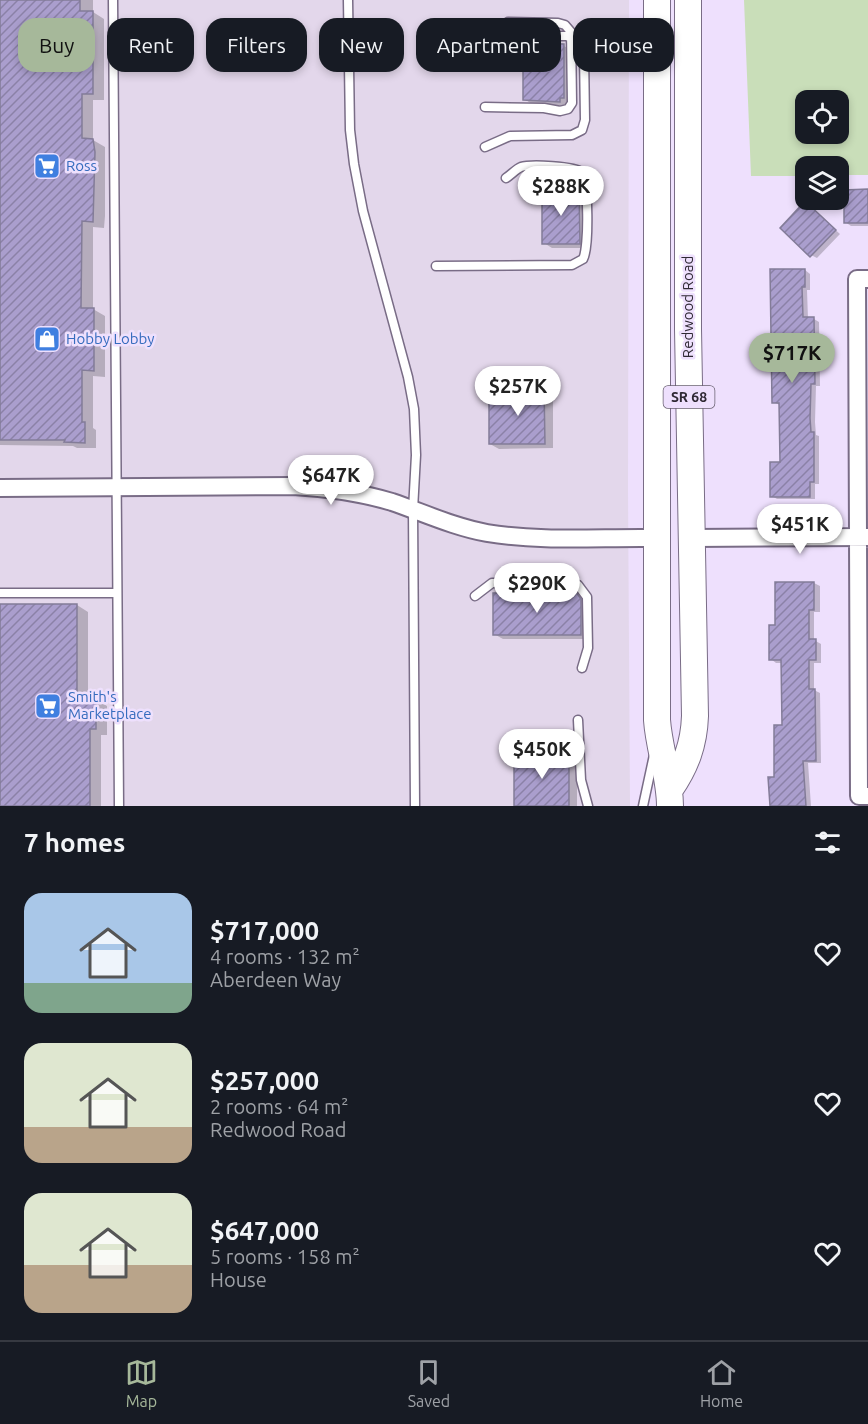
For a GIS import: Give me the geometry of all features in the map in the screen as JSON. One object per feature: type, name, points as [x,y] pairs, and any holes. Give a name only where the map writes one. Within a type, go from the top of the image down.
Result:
[{"type":"main road","name":"Redwood Road","points":[[657,0],[658,737],[670,797]]},
{"type":"main road","name":"Redwood Road","points":[[670,797],[685,765],[694,734],[688,340],[688,0]]},
{"type":"street","points":[[863,279],[864,796]]},
{"type":"street","points":[[0,488],[321,488],[371,496],[462,527],[509,536],[656,538]]},
{"type":"street","points":[[692,538],[863,537]]},
{"type":"lane","points":[[113,0],[119,806]]},
{"type":"lane","points":[[348,0],[350,130],[354,164],[361,204],[412,393],[416,432],[413,510],[415,806]]},
{"type":"lane","points":[[485,107],[544,108],[560,111],[568,109],[572,103],[571,38],[568,28],[562,23],[508,22],[485,41],[500,36],[571,38],[578,42],[584,52],[585,120],[582,130],[572,135],[510,136],[485,147]]},
{"type":"lane","points":[[436,266],[572,265],[583,259],[586,247],[586,183],[580,171],[572,167],[522,166],[506,178]]},
{"type":"lane","points":[[475,596],[492,583],[578,585],[585,592],[587,603],[588,648],[582,668]]},
{"type":"lane","points":[[0,593],[117,593]]},
{"type":"lane","points":[[578,720],[581,780],[588,806]]},
{"type":"lane","points":[[643,806],[658,737]]},
{"type":"shaded area","points":[[0,0],[629,0],[629,18],[573,18],[573,72],[629,72],[630,806],[0,806]]},
{"type":"green space","points":[[744,0],[868,0],[868,175],[849,175],[849,156],[795,156],[795,176],[751,176]]},
{"type":"building","points":[[0,0],[80,0],[80,11],[93,11],[93,18],[18,18],[18,72],[93,72],[93,94],[82,94],[82,138],[93,139],[95,152],[93,222],[82,221],[81,308],[94,308],[94,371],[82,370],[82,422],[85,422],[85,443],[64,442],[65,440],[0,440]]},
{"type":"building","points":[[561,44],[564,44],[564,98],[560,98],[560,102],[523,100],[523,72],[561,72]]},
{"type":"building","points":[[868,189],[868,223],[844,223],[844,210],[849,210],[849,190]]},
{"type":"building","points":[[542,190],[579,190],[580,244],[542,244]]},
{"type":"building","points":[[797,210],[815,210],[836,230],[810,257],[780,228]]},
{"type":"building","points":[[770,269],[805,269],[805,287],[802,287],[803,317],[814,317],[815,384],[811,384],[810,418],[811,432],[814,432],[814,482],[810,482],[810,497],[770,497],[770,462],[780,462],[779,403],[772,403]]},
{"type":"building","points":[[513,387],[544,387],[545,444],[489,444],[489,393],[513,393]]},
{"type":"building","points":[[775,582],[814,582],[814,610],[809,610],[809,639],[816,639],[816,660],[809,660],[809,689],[815,689],[816,761],[803,761],[806,806],[770,806],[768,777],[774,777],[774,725],[782,725],[781,660],[769,660],[769,625],[775,625]]},
{"type":"building","points":[[576,592],[581,599],[581,635],[493,635],[493,593]]},
{"type":"building","name":"Smith's Marketplace","points":[[0,604],[77,604],[77,698],[96,698],[96,729],[90,729],[90,806],[0,806]]},
{"type":"building","points":[[514,753],[569,753],[569,806],[514,806]]},
{"type":"place","name":"Ross","points":[[47,166]]},
{"type":"place","name":"Hobby Lobby","points":[[47,339]]},
{"type":"place","name":"Smith's Marketplace","points":[[48,706]]}]
